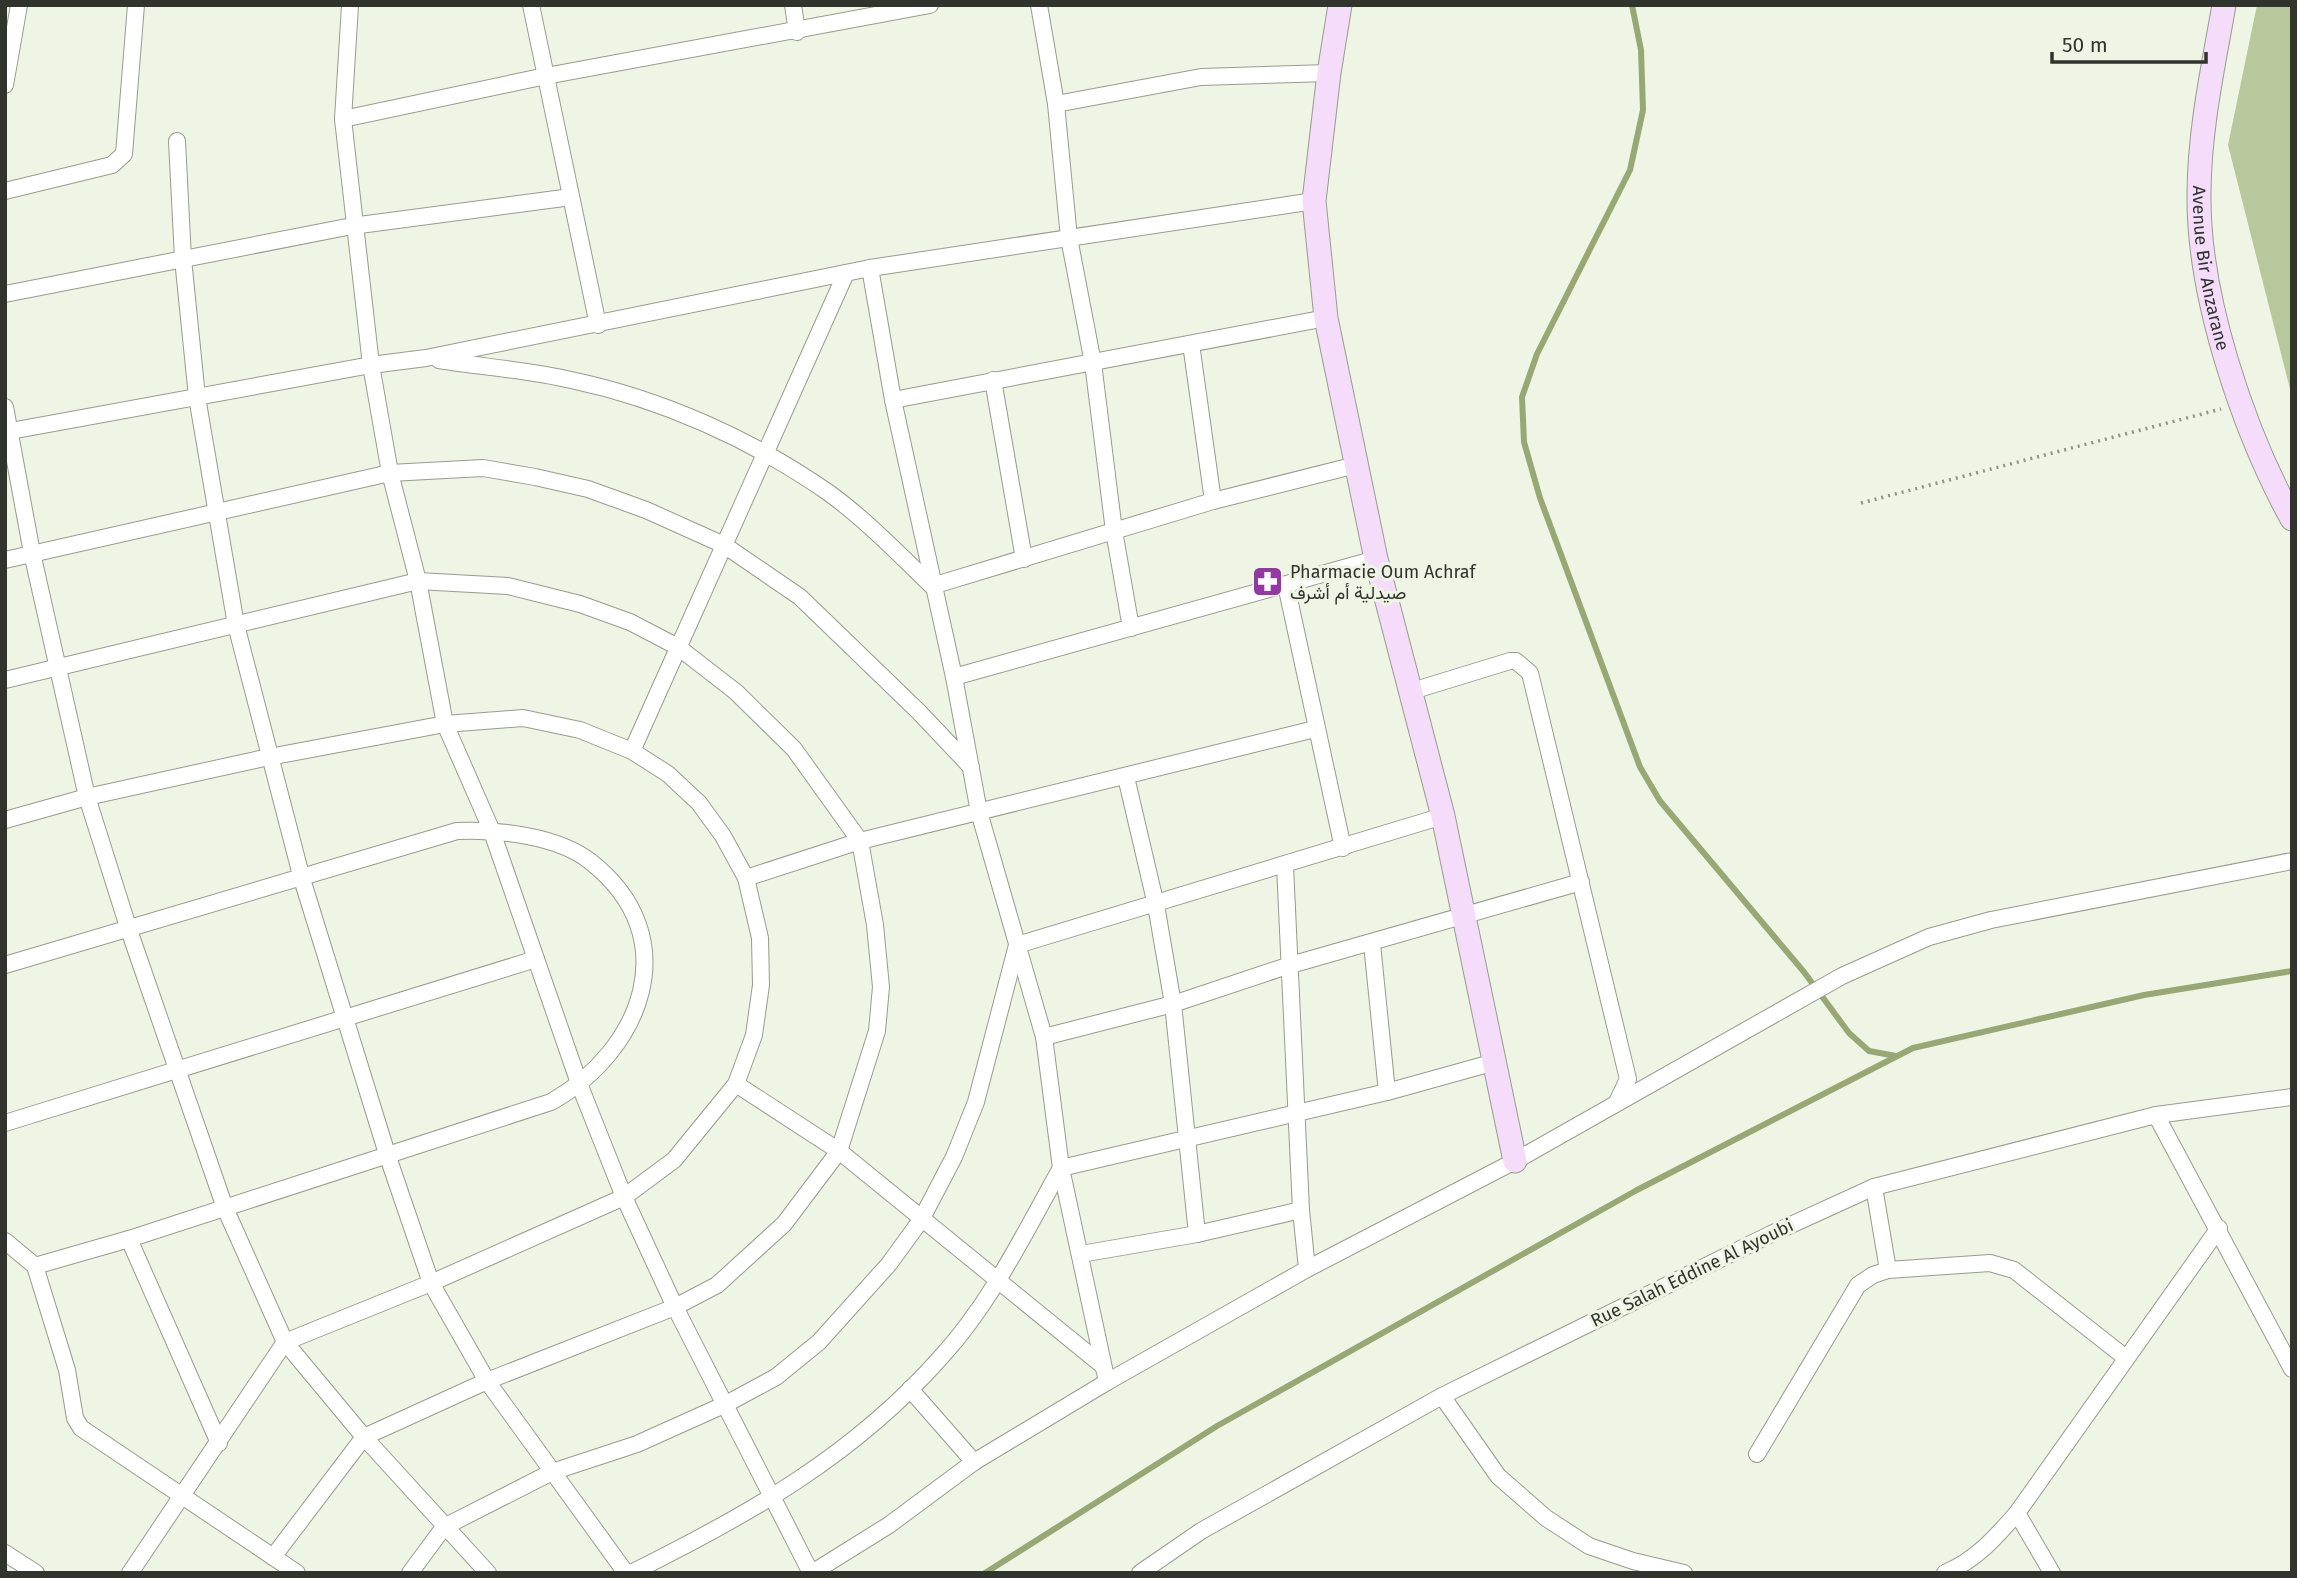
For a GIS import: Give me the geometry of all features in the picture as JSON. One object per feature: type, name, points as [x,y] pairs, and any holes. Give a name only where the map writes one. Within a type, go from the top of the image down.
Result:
[{"type":"street","points":[[5,85],[19,5]]},
{"type":"street","points":[[5,191],[112,165],[124,155],[136,5]]},
{"type":"street","points":[[531,5],[598,325]]},
{"type":"street","points":[[793,5],[797,32]]},
{"type":"street","points":[[342,119],[546,76],[797,32],[930,5]]},
{"type":"street","points":[[1039,5],[1056,104],[1069,238],[1093,363],[1114,531],[1132,628]]},
{"type":"street","points":[[1340,5],[1314,201],[1326,318],[1376,559],[1443,816],[1515,1161]]},
{"type":"street","name":"Avenue Bir Anzarane","points":[[2224,5],[2202,132],[2199,197],[2208,288],[2240,404],[2270,478],[2292,519]]},
{"type":"street","points":[[352,6],[342,119],[352,226],[370,366],[390,472],[418,581],[445,724],[491,829],[580,1086],[624,1198],[770,1499],[811,1573],[889,1525],[974,1462],[1107,1382],[1307,1269],[1515,1161],[1618,1100],[1842,976],[1929,937],[1991,920],[2292,862]]},
{"type":"street","points":[[1056,104],[1201,77],[1329,73]]},
{"type":"street","points":[[177,141],[183,259],[197,397],[236,625],[302,879],[388,1157],[431,1283],[487,1381],[628,1573],[733,1522],[770,1499],[861,1434],[910,1389],[943,1356],[996,1282],[1061,1168],[1187,1137],[1297,1114],[1495,1062]]},
{"type":"street","points":[[5,294],[352,226],[571,197]]},
{"type":"street","points":[[7,432],[426,358],[870,268],[1314,201]]},
{"type":"street","points":[[870,268],[893,400],[954,677],[979,812],[1044,1037],[1061,1168],[1107,1382]]},
{"type":"street","points":[[632,751],[846,273]]},
{"type":"street","points":[[893,400],[1326,318]]},
{"type":"street","points":[[1191,344],[1213,501]]},
{"type":"street","points":[[426,358],[572,380],[687,416],[767,453],[830,494],[883,538],[932,586]]},
{"type":"street","points":[[993,380],[1024,559]]},
{"type":"street","points":[[5,407],[7,432],[32,553],[87,797],[129,930],[225,1208],[285,1342],[364,1437],[488,1573]]},
{"type":"street","points":[[932,586],[1213,501],[1356,465]]},
{"type":"street","points":[[5,560],[390,472],[483,468],[535,477],[588,489],[646,510],[724,545],[800,597],[919,712],[971,767]]},
{"type":"street","points":[[954,677],[1376,559]]},
{"type":"street","points":[[5,680],[418,581],[509,586],[580,604],[630,622],[678,647],[736,692],[794,749],[860,841],[875,926],[881,987],[877,1031],[839,1151],[784,1224],[751,1257],[717,1285],[675,1307],[487,1381],[364,1437],[273,1557]]},
{"type":"street","points":[[1286,585],[1315,729],[1343,848]]},
{"type":"street","points":[[1412,691],[1510,661],[1525,666],[1530,673],[1628,1079],[1618,1100]]},
{"type":"street","points":[[5,820],[87,797],[269,757],[445,724],[523,718],[580,730],[632,751],[668,774],[699,803],[723,836],[746,878],[760,938],[761,985],[754,1035],[736,1084],[674,1160],[624,1198],[431,1283],[285,1342],[130,1573]]},
{"type":"street","points":[[746,878],[860,841],[1315,729]]},
{"type":"street","points":[[1126,777],[1156,905],[1173,1004],[1197,1234]]},
{"type":"street","points":[[1017,946],[1443,816]]},
{"type":"street","points":[[5,965],[302,879],[427,838],[457,831],[491,829],[552,843],[590,860],[622,891],[642,930],[645,972],[635,1016],[612,1052],[580,1086],[551,1102],[388,1157],[130,1239],[35,1266]]},
{"type":"street","points":[[1285,866],[1287,966],[1301,1210],[1307,1269]]},
{"type":"street","points":[[1044,1037],[1173,1004],[1287,966],[1372,944],[1464,914],[1581,882]]},
{"type":"street","points":[[1372,944],[1387,1092]]},
{"type":"street","points":[[410,1573],[444,1527],[552,1472],[637,1444],[726,1404],[776,1377],[819,1342],[889,1264],[921,1220],[954,1157],[976,1102],[1017,946]]},
{"type":"street","points":[[5,1123],[536,959]]},
{"type":"street","points":[[736,1084],[839,1151],[996,1282],[1102,1365]]},
{"type":"street","name":"Rue Salah Eddine Al Ayoubi","points":[[1140,1573],[1201,1531],[1442,1396],[1770,1234],[1874,1187],[2156,1115],[2292,1097]]},
{"type":"street","points":[[2156,1115],[2219,1228],[2292,1369]]},
{"type":"street","points":[[1874,1187],[1888,1270]]},
{"type":"street","points":[[1081,1254],[1197,1234],[1301,1210]]},
{"type":"street","points":[[1945,1573],[1966,1564],[1990,1544],[2017,1513],[2219,1228]]},
{"type":"street","points":[[130,1239],[219,1443]]},
{"type":"street","points":[[5,1241],[35,1266],[67,1370],[75,1418],[91,1437],[297,1573]]},
{"type":"street","points":[[1757,1454],[1858,1285],[1873,1275],[1888,1270],[1990,1263],[2014,1270],[2126,1358]]},
{"type":"street","points":[[910,1389],[974,1462]]},
{"type":"street","points":[[1442,1396],[1498,1476],[1546,1518],[1589,1546],[1633,1561],[1684,1573]]},
{"type":"street","points":[[2017,1513],[2052,1573]]},
{"type":"street","points":[[5,1553],[36,1573]]},
{"type":"path","points":[[1861,503],[2240,404]]},
{"type":"green space","points":[[2257,5],[2292,5],[2292,397],[2228,145]]},
{"type":"waterway","points":[[1632,5],[1641,50],[1643,110],[1630,170],[1537,354],[1522,397],[1524,442],[1540,498],[1640,767],[1660,801],[1804,972],[1849,1033],[1869,1051],[1896,1056]]},
{"type":"waterway","points":[[985,1573],[1217,1426],[1637,1190],[1913,1048],[2144,995],[2292,971]]},
{"type":"place","name":"Pharmacie Oum Achraf صيدلية أم أشرف","points":[[1267,582]]}]
